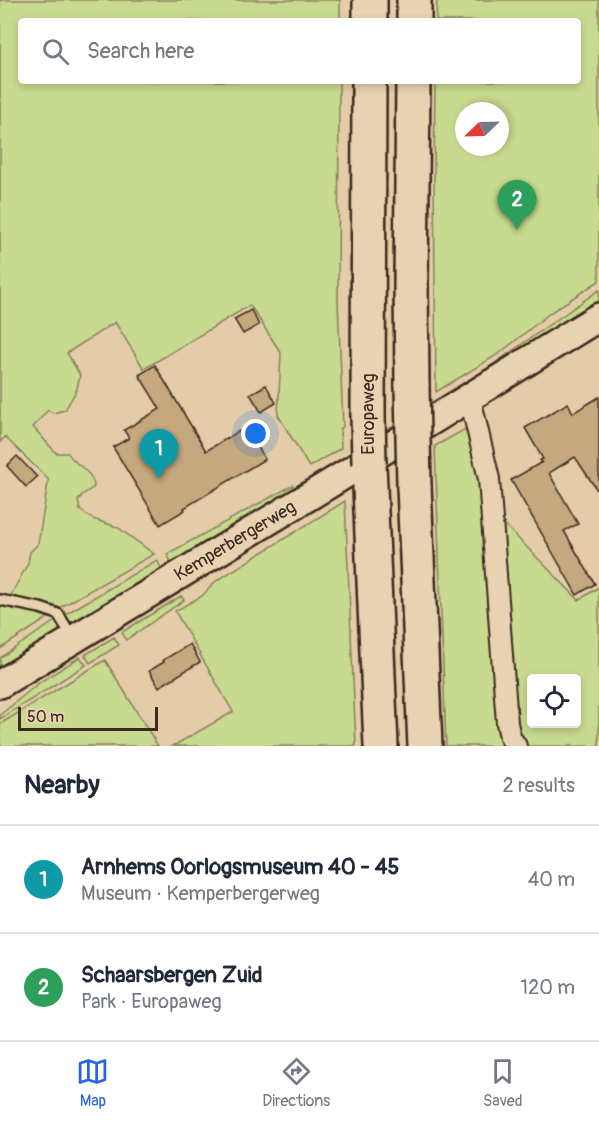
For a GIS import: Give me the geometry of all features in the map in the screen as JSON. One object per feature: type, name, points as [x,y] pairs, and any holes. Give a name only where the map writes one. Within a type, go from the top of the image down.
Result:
[{"type":"highway","points":[[370,0],[370,18]]},
{"type":"highway","points":[[414,0],[414,18]]},
{"type":"highway","name":"Europaweg","points":[[369,84],[368,414],[370,512],[381,746]]},
{"type":"highway","points":[[413,84],[412,386],[424,746]]},
{"type":"main road","name":"Kemperbergerweg","points":[[0,684],[470,398],[599,316]]},
{"type":"street","points":[[470,398],[489,478],[507,723],[510,737],[516,746]]},
{"type":"lane","points":[[0,600],[58,614],[74,639]]},
{"type":"green space","points":[[0,0],[340,0],[340,18],[18,18],[18,84],[339,84],[338,301],[343,427],[340,429],[341,448],[309,467],[278,415],[281,353],[250,305],[144,369],[115,322],[67,353],[80,375],[77,389],[65,410],[53,413],[48,410],[33,427],[56,453],[68,453],[93,481],[94,487],[82,495],[78,501],[80,510],[93,519],[117,527],[154,554],[56,610],[9,599],[28,563],[30,552],[38,544],[48,479],[5,437],[0,442]]},
{"type":"green space","points":[[437,0],[599,0],[599,281],[551,312],[500,353],[436,392],[435,84],[581,84],[581,18],[436,18]]},
{"type":"green space","points":[[599,290],[599,307],[468,385],[468,382]]},
{"type":"green space","points":[[471,426],[478,451],[512,746],[446,746],[435,446]]},
{"type":"green space","points":[[293,485],[295,493],[178,566],[171,562],[167,554]]},
{"type":"green space","points":[[345,501],[356,746],[173,746],[233,712],[175,611],[202,596],[216,581]]},
{"type":"green space","points":[[500,520],[579,600],[599,587],[599,746],[522,746],[514,734]]},
{"type":"green space","points":[[157,560],[161,568],[160,577],[81,625],[69,621],[64,615]]},
{"type":"green space","points":[[181,596],[184,600],[126,640],[122,632]]},
{"type":"green space","points":[[0,604],[38,611],[51,616],[0,649]]},
{"type":"green space","points":[[55,621],[59,628],[57,640],[0,670],[0,658]]},
{"type":"green space","points":[[114,637],[119,645],[90,663],[85,655]]},
{"type":"green space","points":[[80,657],[86,665],[0,719],[0,715],[40,682]]},
{"type":"green space","points":[[105,660],[158,746],[0,746],[0,724]]},
{"type":"building","points":[[251,310],[259,325],[243,334],[234,319]]},
{"type":"building","points":[[155,365],[206,451],[239,431],[244,440],[251,435],[265,459],[160,525],[113,447],[129,438],[124,430],[160,409],[139,375]]},
{"type":"building","points":[[266,385],[276,403],[261,412],[250,394]]},
{"type":"building","points":[[599,397],[599,493],[575,457],[549,473],[578,524],[564,531],[595,584],[577,595],[511,480],[542,462],[540,460],[543,459],[525,428],[568,403],[573,413]]},
{"type":"building","points":[[17,456],[37,477],[26,487],[7,466]]},
{"type":"building","points":[[190,644],[200,662],[159,687],[149,671]]},
{"type":"place","name":"Schaarsbergen Zuid","points":[[517,230]]},
{"type":"place","name":"Arnhems Oorlogsmuseum 40 - 45","points":[[159,479]]}]
